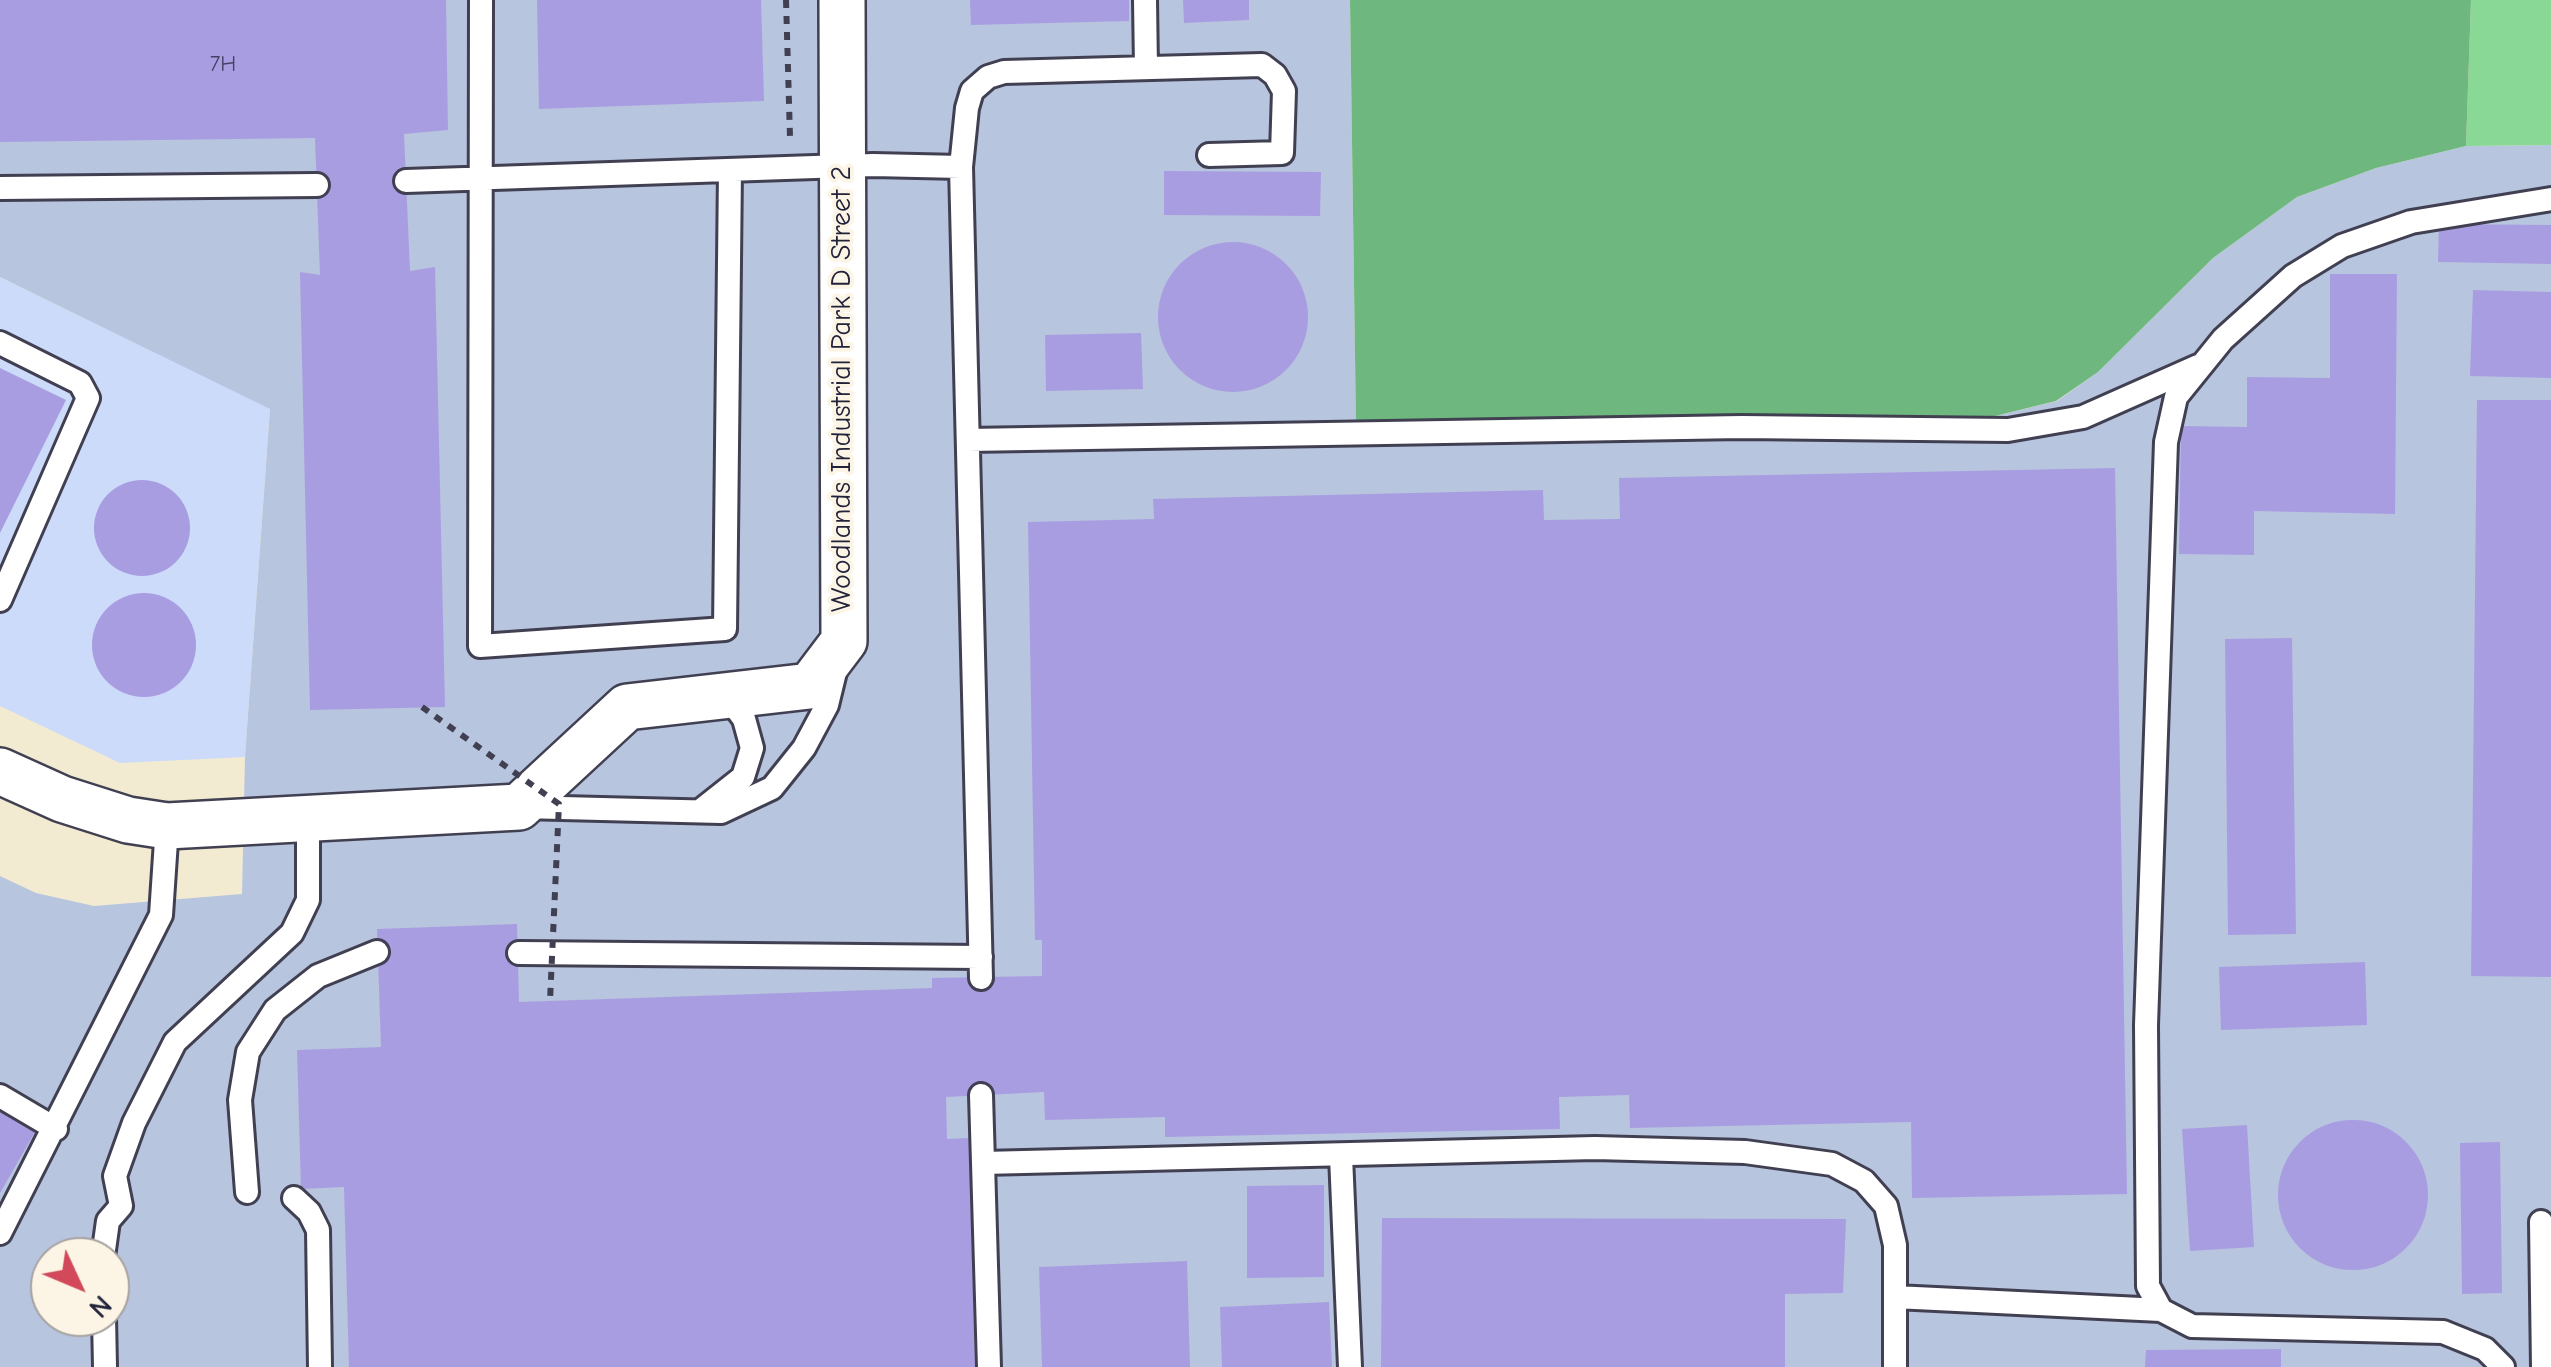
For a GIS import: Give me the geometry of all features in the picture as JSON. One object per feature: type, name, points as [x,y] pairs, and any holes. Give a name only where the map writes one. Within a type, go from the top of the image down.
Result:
[{"type":"street","name":"Woodlands Industrial Park D Street 2","points":[[519,807],[627,707],[810,686],[844,641],[842,0]]},
{"type":"street","points":[[0,771],[62,799],[128,820],[168,826],[519,807]]},
{"type":"lane","points":[[481,0],[480,646],[725,629],[730,170]]},
{"type":"lane","points":[[1145,0],[1146,68]]},
{"type":"lane","points":[[519,953],[981,967],[962,167],[967,108],[972,91],[988,77],[1004,72],[1262,66],[1275,75],[1284,91],[1282,152],[1209,155]]},
{"type":"lane","points":[[406,181],[790,168],[962,167]]},
{"type":"lane","points":[[0,188],[317,185]]},
{"type":"lane","points":[[2161,1310],[2148,1286],[2146,1026],[2166,442],[2176,397],[2223,339],[2293,276],[2342,246],[2411,222],[2551,200]]},
{"type":"lane","points":[[0,342],[80,383],[88,398],[0,600]]},
{"type":"lane","points":[[968,440],[1742,427],[2008,430],[2083,417],[2203,364]]},
{"type":"lane","points":[[519,807],[722,812],[772,788],[804,748],[827,705],[844,641]]},
{"type":"lane","points":[[700,811],[743,777],[752,748],[744,719],[727,696]]},
{"type":"lane","points":[[106,1237],[108,1221],[121,1206],[115,1176],[134,1123],[175,1042],[292,933],[308,900],[308,819]]},
{"type":"lane","points":[[0,1232],[56,1129],[161,915],[168,826]]},
{"type":"lane","points":[[247,1192],[240,1100],[248,1052],[275,1010],[318,976],[377,952]]},
{"type":"lane","points":[[981,1095],[989,1367]]},
{"type":"lane","points":[[0,1096],[56,1129]]},
{"type":"lane","points":[[983,1163],[1596,1148],[1745,1152],[1832,1164],[1864,1181],[1886,1206],[1895,1245],[1895,1367]]},
{"type":"lane","points":[[1341,1156],[1350,1367]]},
{"type":"lane","points":[[294,1198],[309,1212],[318,1230],[320,1367]]},
{"type":"lane","points":[[2541,1222],[2543,1367]]},
{"type":"lane","points":[[1894,1296],[2161,1310],[2192,1326],[2443,1332],[2485,1349],[2503,1367]]},
{"type":"lane","points":[[105,1337],[106,1367]]},
{"type":"path","points":[[786,0],[790,168]]},
{"type":"path","points":[[422,707],[559,804],[550,1001]]},
{"type":"shaded area","points":[[0,0],[1350,0],[1356,427],[1987,418],[2057,401],[2098,372],[2213,258],[2297,197],[2376,168],[2466,146],[2551,145],[2551,1367],[0,1367],[0,876],[36,893],[94,906],[242,894],[245,757],[270,409],[0,277]]},
{"type":"shaded area","points":[[0,277],[270,408],[245,757],[120,763],[0,706]]},
{"type":"green space","points":[[1350,0],[2471,0],[2466,146],[2376,168],[2297,197],[2213,258],[2098,372],[2056,401],[1987,418],[1356,427]]},
{"type":"green space","points":[[2471,0],[2551,0],[2551,145],[2466,146]]},
{"type":"building","points":[[0,0],[446,0],[448,130],[404,134],[410,271],[435,267],[445,707],[310,710],[300,272],[320,275],[315,138],[0,142]]},
{"type":"building","points":[[537,0],[761,0],[764,101],[539,109]]},
{"type":"building","points":[[970,0],[1129,0],[1129,21],[971,25]]},
{"type":"building","points":[[1183,0],[1249,0],[1249,20],[1184,23]]},
{"type":"building","points":[[1164,171],[1321,172],[1320,216],[1164,215]]},
{"type":"building","points":[[2439,224],[2551,225],[2551,264],[2438,262]]},
{"type":"building","points":[[1233,242],[1262,248],[1286,264],[1302,288],[1308,317],[1302,346],[1286,370],[1262,386],[1233,392],[1204,386],[1180,370],[1164,346],[1158,317],[1164,288],[1180,264],[1204,248]]},
{"type":"building","points":[[2330,274],[2397,274],[2395,514],[2254,511],[2254,555],[2179,554],[2181,426],[2247,427],[2247,377],[2330,378]]},
{"type":"building","points":[[2473,290],[2551,292],[2551,378],[2470,376]]},
{"type":"building","points":[[1141,333],[1143,389],[1046,391],[1045,335]]},
{"type":"building","points":[[0,368],[66,400],[0,533]]},
{"type":"building","points":[[2477,400],[2551,400],[2551,977],[2471,976]]},
{"type":"building","points":[[2115,468],[2127,1194],[1912,1198],[1911,1122],[1630,1128],[1629,1095],[1559,1097],[1560,1129],[1165,1137],[1165,1117],[1045,1120],[1044,1092],[946,1097],[947,1139],[969,1138],[975,1367],[349,1367],[344,1187],[301,1189],[297,1050],[381,1047],[377,929],[517,924],[519,1002],[932,988],[932,978],[1042,976],[1042,940],[1035,940],[1028,522],[1154,519],[1153,499],[1543,490],[1544,520],[1620,519],[1619,478]]},
{"type":"building","points":[[142,480],[160,484],[176,494],[186,510],[190,528],[186,546],[176,562],[160,572],[142,576],[124,572],[108,562],[98,546],[94,528],[98,510],[108,494],[124,484]]},
{"type":"building","points":[[144,593],[164,597],[181,608],[192,625],[196,645],[192,665],[181,682],[164,693],[144,697],[124,693],[107,682],[96,665],[92,645],[96,625],[107,608],[124,597]]},
{"type":"building","points":[[2292,638],[2296,934],[2228,935],[2225,639]]},
{"type":"building","points":[[2365,962],[2367,1025],[2221,1030],[2219,967]]},
{"type":"building","points":[[0,1112],[35,1132],[0,1193]]},
{"type":"building","points":[[2353,1120],[2382,1125],[2406,1142],[2423,1166],[2428,1195],[2423,1224],[2406,1248],[2382,1265],[2353,1270],[2324,1265],[2300,1248],[2283,1224],[2278,1195],[2283,1166],[2300,1142],[2324,1125]]},
{"type":"building","points":[[2247,1125],[2254,1247],[2190,1251],[2182,1129]]},
{"type":"building","points":[[2500,1142],[2502,1293],[2462,1294],[2460,1143]]},
{"type":"building","points":[[1324,1185],[1324,1277],[1247,1278],[1247,1186]]},
{"type":"building","points":[[1382,1218],[1846,1219],[1843,1293],[1785,1294],[1785,1367],[1381,1367]]},
{"type":"building","points":[[1187,1261],[1190,1367],[1042,1367],[1039,1267]]},
{"type":"building","points":[[1329,1302],[1332,1367],[1222,1367],[1220,1307]]},
{"type":"building","points":[[2281,1349],[2281,1367],[2145,1367],[2146,1350]]}]
